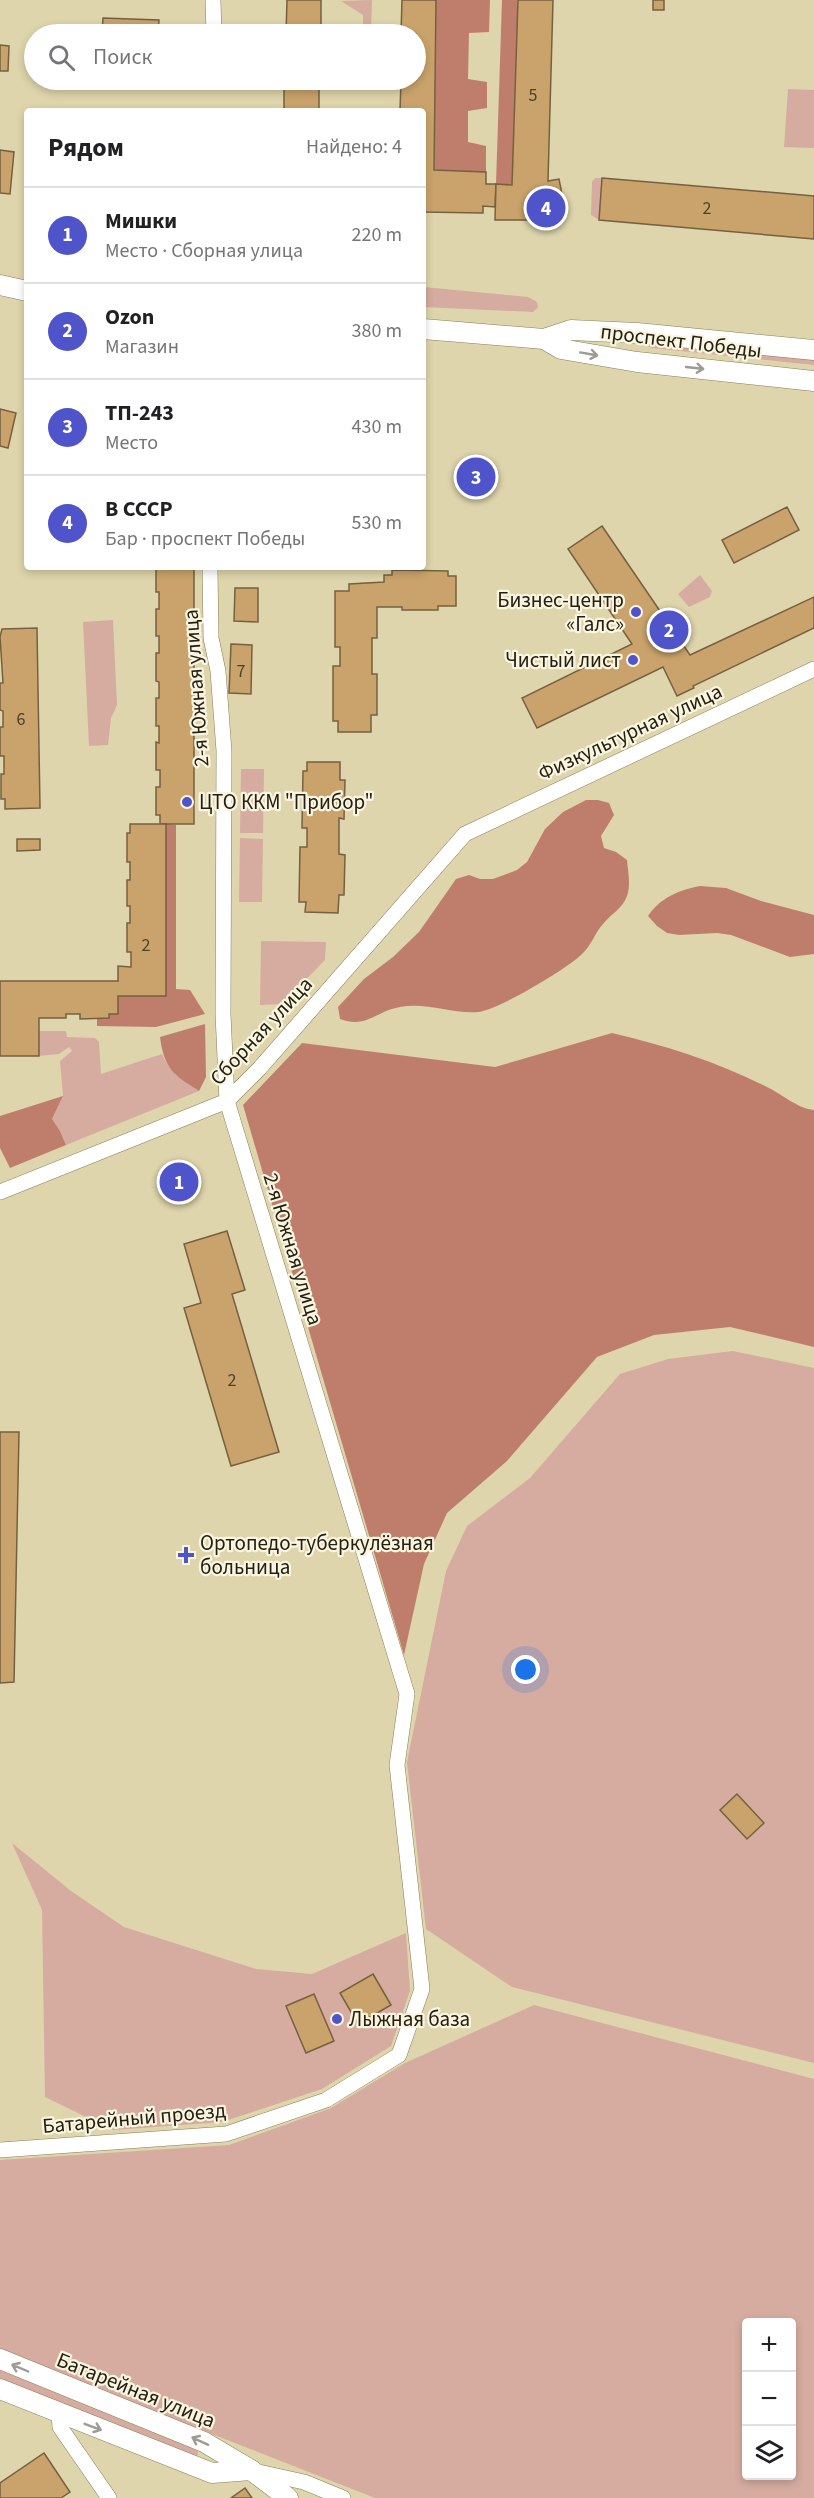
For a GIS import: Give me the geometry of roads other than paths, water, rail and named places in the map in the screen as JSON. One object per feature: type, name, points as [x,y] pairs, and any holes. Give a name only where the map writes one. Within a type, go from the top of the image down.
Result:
[{"type":"street","points":[[213,0],[214,24]]},
{"type":"street","points":[[0,285],[24,290]]},
{"type":"street","name":"проспект Победы","points":[[426,329],[544,339],[571,330],[637,333],[814,350]]},
{"type":"street","name":"проспект Победы","points":[[544,339],[561,349],[637,362],[814,381]]},
{"type":"street","name":"2-я Южная улица","points":[[210,570],[211,638],[218,671],[224,751],[223,1014],[227,1101],[407,1694],[397,1765],[422,1989],[399,2055]]},
{"type":"street","name":"Физкультурная улица","points":[[465,834],[814,669]]},
{"type":"street","name":"Сборная улица","points":[[0,1192],[227,1101],[259,1069],[465,834]]},
{"type":"street","name":"Батарейный проезд","points":[[0,2150],[226,2134],[326,2100],[399,2055]]},
{"type":"street","name":"Батарейная улица","points":[[0,2359],[204,2442],[251,2470],[288,2498]]},
{"type":"street","name":"Батарейная улица","points":[[0,2389],[58,2414],[212,2473],[251,2470],[304,2482],[343,2498]]},
{"type":"street","points":[[58,2414],[60,2427],[109,2498]]},
{"type":"place","name":"В СССР","points":[[546,208]]},
{"type":"place","name":"ТП-243","points":[[476,477]]},
{"type":"place","name":"Бизнес-центр «Галс»","points":[[636,612]]},
{"type":"place","name":"Ozon","points":[[669,630]]},
{"type":"place","name":"Чистый лист","points":[[633,660]]},
{"type":"place","name":"ЦТО ККМ \"Прибор\"","points":[[187,802]]},
{"type":"place","name":"Мишки","points":[[179,1182]]},
{"type":"place","name":"Ортопедо-туберкулёзная больница","points":[[186,1555]]},
{"type":"place","name":"Лыжная база","points":[[337,2019]]}]
